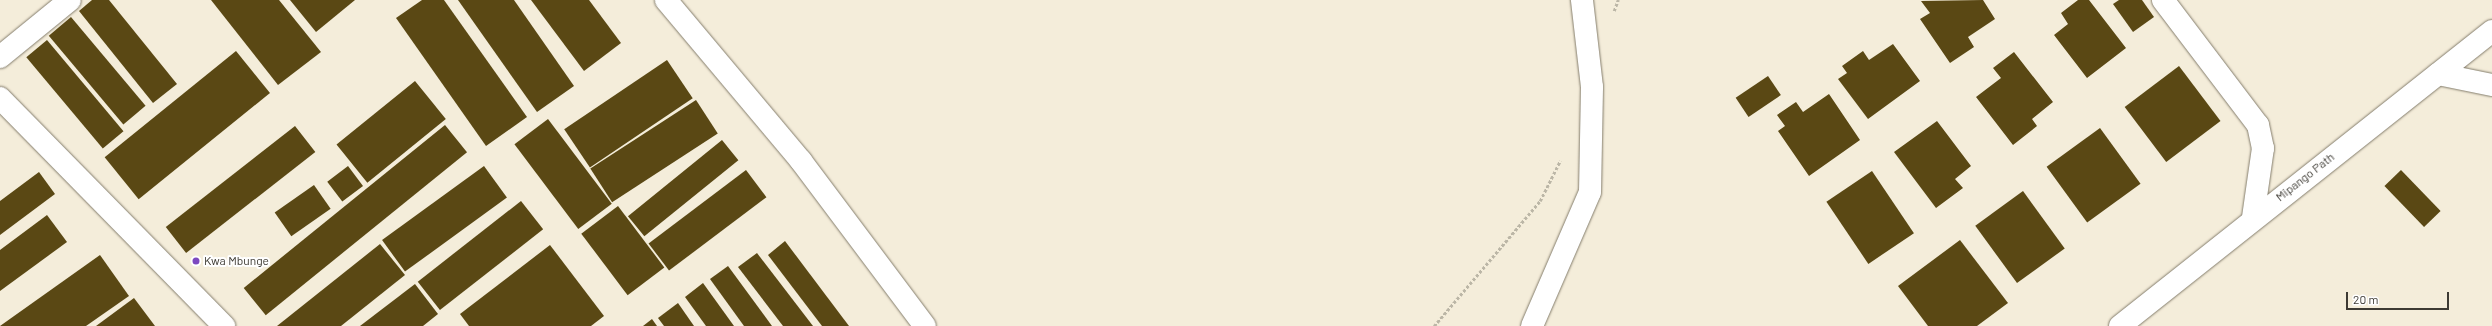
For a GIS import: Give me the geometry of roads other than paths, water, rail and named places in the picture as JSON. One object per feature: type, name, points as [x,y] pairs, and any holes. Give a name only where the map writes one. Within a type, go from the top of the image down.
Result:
[{"type":"street","points":[[0,57],[70,0]]},
{"type":"street","points":[[666,0],[801,161],[925,326]]},
{"type":"street","points":[[1532,326],[1590,192],[1592,87],[1582,0]]},
{"type":"street","points":[[2163,0],[2258,125],[2263,148],[2253,217]]},
{"type":"street","name":"Mipango Path","points":[[2120,326],[2253,217],[2492,31]]},
{"type":"street","points":[[2438,74],[2492,86]]},
{"type":"street","points":[[0,98],[224,326]]},
{"type":"place","name":"Kwa Mbunge","points":[[196,261]]}]
